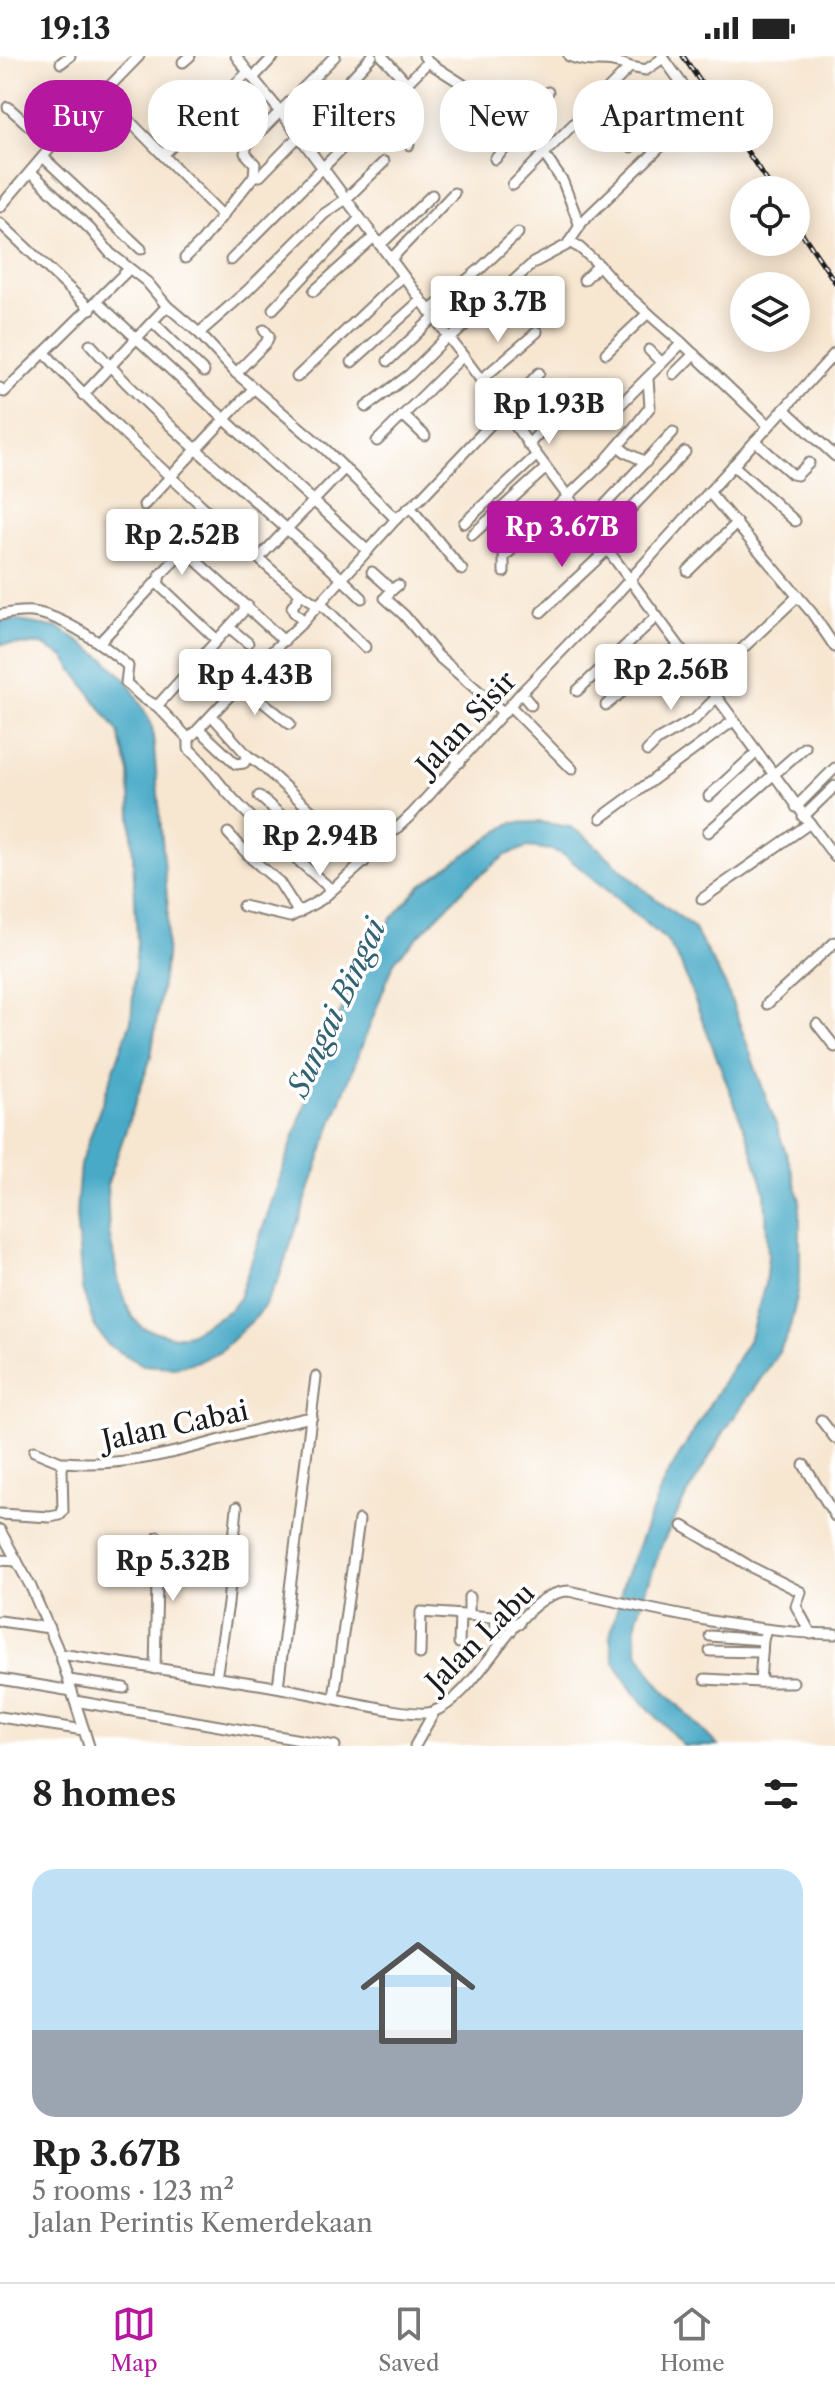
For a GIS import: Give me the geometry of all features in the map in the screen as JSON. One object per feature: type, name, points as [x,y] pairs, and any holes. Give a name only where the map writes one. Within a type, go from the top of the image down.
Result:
[{"type":"street","points":[[117,80],[139,56]]},
{"type":"street","points":[[236,56],[284,117]]},
{"type":"street","points":[[163,155],[274,56]]},
{"type":"street","points":[[185,258],[254,176],[255,164],[245,149],[335,56]]},
{"type":"street","points":[[350,80],[372,56]]},
{"type":"street","points":[[396,56],[385,60],[404,80]]},
{"type":"street","points":[[569,56],[579,60],[619,57],[630,67],[642,71],[662,57],[680,80]]},
{"type":"street","points":[[409,80],[426,59],[459,80]]},
{"type":"street","points":[[513,185],[630,67]]},
{"type":"street","points":[[8,107],[24,121]]},
{"type":"street","points":[[132,123],[223,216]]},
{"type":"street","points":[[254,176],[260,176],[284,151]]},
{"type":"street","points":[[0,207],[47,152]]},
{"type":"street","points":[[310,152],[835,857]]},
{"type":"street","points":[[231,260],[338,152]]},
{"type":"street","points":[[495,159],[502,152]]},
{"type":"street","points":[[540,152],[563,182],[579,225]]},
{"type":"street","points":[[366,407],[409,375],[533,263],[560,250],[579,225],[655,152]]},
{"type":"street","points":[[43,157],[141,249]]},
{"type":"street","points":[[199,333],[247,291],[324,214],[346,199],[384,162]]},
{"type":"street","points":[[31,172],[128,270],[147,282],[167,306],[199,333],[236,373],[272,401],[396,519]]},
{"type":"street","points":[[391,259],[454,193]]},
{"type":"street","points":[[314,291],[432,195]]},
{"type":"street","points":[[273,309],[360,218]]},
{"type":"street","points":[[0,223],[224,417],[368,551]]},
{"type":"street","points":[[388,361],[431,314],[518,233]]},
{"type":"street","points":[[569,242],[599,265],[617,286],[769,426]]},
{"type":"street","points":[[584,280],[599,265]]},
{"type":"street","points":[[0,388],[4,392],[128,270]]},
{"type":"street","points":[[297,377],[403,276]]},
{"type":"street","points":[[352,362],[421,300]]},
{"type":"street","points":[[83,395],[167,306]]},
{"type":"street","points":[[606,353],[648,313]]},
{"type":"street","points":[[153,322],[204,372]]},
{"type":"street","points":[[236,373],[268,340],[269,336],[264,330]]},
{"type":"street","points":[[481,380],[537,332]]},
{"type":"street","points":[[616,409],[682,343]]},
{"type":"street","points":[[90,344],[110,367],[196,448],[362,598]]},
{"type":"street","points":[[649,350],[662,363]]},
{"type":"street","points":[[45,353],[83,395],[259,558],[301,594],[319,604],[365,647]]},
{"type":"street","name":"Jalan Sisir","points":[[299,913],[322,899],[412,814],[521,693],[631,579],[835,353]]},
{"type":"street","points":[[674,374],[694,354]]},
{"type":"street","points":[[377,441],[463,356]]},
{"type":"street","points":[[189,739],[304,621],[396,519],[539,373]]},
{"type":"street","points":[[504,572],[504,557],[618,446],[650,407],[648,379]]},
{"type":"street","points":[[144,505],[254,388]]},
{"type":"street","points":[[528,445],[570,400]]},
{"type":"street","points":[[784,409],[835,456]]},
{"type":"street","points":[[403,415],[425,436]]},
{"type":"street","points":[[587,524],[673,432]]},
{"type":"street","points":[[755,441],[792,474],[797,475],[809,463]]},
{"type":"street","points":[[618,446],[646,462]]},
{"type":"street","points":[[600,541],[685,452]]},
{"type":"street","points":[[464,523],[536,456]]},
{"type":"street","points":[[733,465],[795,521]]},
{"type":"street","points":[[259,558],[345,468]]},
{"type":"street","points":[[472,535],[545,469]]},
{"type":"street","points":[[709,492],[798,596],[835,647]]},
{"type":"street","points":[[410,507],[462,570]]},
{"type":"street","points":[[688,571],[737,523]]},
{"type":"street","points":[[541,612],[607,550]]},
{"type":"street","points":[[99,643],[180,555],[188,554],[284,641]]},
{"type":"street","points":[[372,572],[395,588],[385,598],[387,602],[404,615],[438,656],[507,710],[572,769]]},
{"type":"street","points":[[158,580],[160,587],[217,640]]},
{"type":"street","points":[[301,594],[292,607],[304,621]]},
{"type":"street","points":[[706,683],[798,596]]},
{"type":"street","points":[[157,706],[248,606]]},
{"type":"street","points":[[0,615],[33,612],[57,619],[99,643],[128,666],[126,683],[132,690],[157,706],[189,739],[189,749],[263,829],[332,890]]},
{"type":"street","points":[[577,691],[657,616]]},
{"type":"street","points":[[230,628],[248,643]]},
{"type":"street","points":[[606,705],[678,647]]},
{"type":"street","points":[[242,685],[290,724]]},
{"type":"street","points":[[521,693],[531,705]]},
{"type":"street","points":[[647,751],[658,740],[695,719],[717,697]]},
{"type":"street","points":[[212,716],[248,756],[364,859]]},
{"type":"street","points":[[601,818],[733,721]]},
{"type":"street","points":[[200,730],[236,764],[244,763],[248,756]]},
{"type":"street","points":[[708,832],[805,747]]},
{"type":"street","points":[[448,750],[460,762]]},
{"type":"street","points":[[709,796],[757,752]]},
{"type":"street","points":[[796,807],[835,768]]},
{"type":"street","points":[[702,899],[807,820],[835,786]]},
{"type":"street","points":[[259,796],[292,825]]},
{"type":"street","points":[[263,829],[276,813]]},
{"type":"street","points":[[228,833],[279,882],[299,913],[282,917],[243,906]]},
{"type":"street","points":[[252,859],[266,845]]},
{"type":"street","points":[[767,1004],[835,942]]},
{"type":"street","points":[[817,1024],[835,1047]]},
{"type":"street","points":[[278,1687],[316,1377]]},
{"type":"street","name":"Jalan Cabai","points":[[63,1463],[98,1465],[142,1460],[312,1417]]},
{"type":"street","points":[[821,1420],[835,1438]]},
{"type":"street","points":[[0,1514],[50,1517],[63,1511],[63,1463],[34,1451]]},
{"type":"street","points":[[804,1465],[835,1516]]},
{"type":"street","points":[[216,1678],[228,1604],[237,1507]]},
{"type":"street","points":[[334,1698],[359,1520]]},
{"type":"street","points":[[683,1526],[801,1592],[796,1606],[811,1634]]},
{"type":"street","points":[[0,1530],[60,1654],[89,1746]]},
{"type":"street","points":[[155,1669],[158,1537]]},
{"type":"street","points":[[0,1560],[17,1561]]},
{"type":"street","name":"Jalan Labu","points":[[60,1654],[278,1687],[425,1714],[453,1702],[519,1624],[558,1591],[765,1635],[835,1634]]},
{"type":"street","points":[[459,1643],[469,1597]]},
{"type":"street","points":[[433,1613],[434,1602]]},
{"type":"street","points":[[420,1654],[421,1612],[496,1618],[519,1624]]},
{"type":"street","points":[[495,1639],[496,1618]]},
{"type":"street","points":[[0,1621],[49,1628]]},
{"type":"street","points":[[710,1636],[765,1635],[760,1682]]},
{"type":"street","points":[[710,1651],[762,1652]]},
{"type":"street","points":[[0,1679],[335,1746]]},
{"type":"street","points":[[705,1679],[793,1682]]},
{"type":"street","points":[[69,1680],[124,1688]]},
{"type":"street","points":[[415,1746],[434,1712]]},
{"type":"street","points":[[0,1717],[84,1730]]},
{"type":"water","points":[[13,620],[59,628],[105,659],[129,683],[152,725],[168,908],[166,957],[151,1057],[107,1185],[109,1232],[120,1288],[132,1317],[143,1328],[174,1337],[189,1334],[230,1310],[239,1298],[317,1069],[355,978],[380,932],[421,885],[511,823],[539,822],[570,827],[584,835],[643,889],[693,927],[726,986],[790,1164],[800,1201],[800,1274],[788,1334],[724,1432],[682,1504],[662,1544],[637,1617],[635,1633],[638,1652],[645,1664],[661,1688],[718,1746],[684,1746],[633,1692],[614,1661],[610,1636],[624,1581],[664,1481],[750,1337],[765,1284],[768,1256],[765,1192],[749,1141],[680,962],[666,940],[566,856],[552,850],[528,847],[506,855],[469,884],[395,960],[331,1126],[279,1278],[257,1316],[220,1351],[199,1361],[175,1367],[143,1365],[108,1345],[94,1325],[82,1288],[76,1214],[80,1165],[131,1021],[137,942],[129,772],[118,732],[63,656],[42,645],[0,644],[0,621]]},
{"type":"railway","points":[[683,56],[764,176]]},
{"type":"railway","points":[[810,245],[835,282]]},
{"type":"water label","name":"Sungai Bingai","points":[[337,1008]]}]
